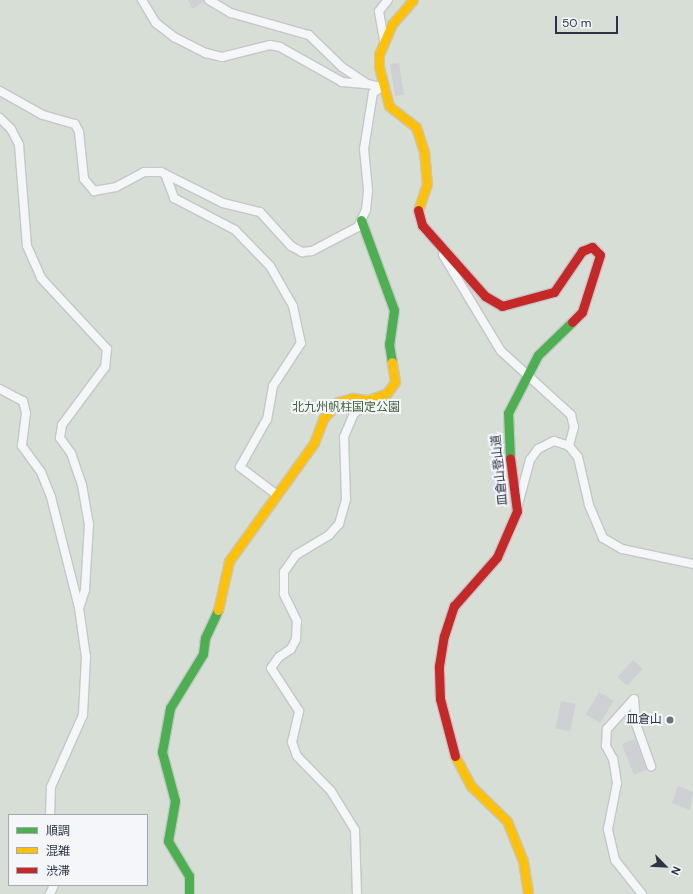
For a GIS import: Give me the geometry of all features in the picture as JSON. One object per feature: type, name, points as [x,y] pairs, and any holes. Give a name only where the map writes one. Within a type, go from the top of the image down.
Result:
[{"type":"street","points":[[142,0],[156,23],[174,37],[206,53],[227,56],[270,45],[280,47],[342,82],[382,87]]},
{"type":"street","points":[[209,0],[230,12],[309,35],[322,45],[326,55],[367,84]]},
{"type":"street","points":[[384,40],[379,11],[388,0]]},
{"type":"street","name":"皿倉山登山道","points":[[413,0],[398,14],[384,40],[379,54],[382,87],[389,106],[416,127],[421,139],[428,175],[417,213],[435,242],[485,296],[502,306],[554,292],[582,251],[592,246],[600,255],[582,312],[538,355],[508,413],[507,433],[517,511],[497,557],[454,606],[442,644],[440,699],[453,753],[464,776],[500,811],[512,832],[527,878],[528,894]]},
{"type":"street","points":[[0,91],[43,115],[75,124],[80,139],[84,179],[94,192],[116,187],[144,172],[165,174],[224,203],[260,212],[291,246],[302,252],[341,237],[358,227],[368,190],[364,149],[373,93],[382,87]]},
{"type":"street","points":[[0,118],[11,129],[19,145],[27,246],[41,278],[107,349],[105,367],[62,425],[60,438],[71,453],[82,485],[89,524],[85,590],[79,608]]},
{"type":"street","points":[[165,174],[174,198],[235,230],[270,266],[293,306],[301,343],[273,386],[267,419],[240,467],[277,495]]},
{"type":"street","points":[[357,894],[355,830],[331,791],[297,756],[292,742],[299,711],[271,668],[279,657],[291,649],[296,639],[296,621],[284,594],[284,572],[296,555],[329,535],[339,524],[346,499],[344,437],[354,414],[368,400],[387,393],[395,382],[389,344],[394,310],[361,220]]},
{"type":"street","points":[[435,242],[501,351],[529,374],[571,414],[574,427],[569,446]]},
{"type":"street","points":[[0,389],[24,401],[26,413],[22,446],[41,472],[51,497],[79,608],[87,677],[83,715],[51,787],[50,814]]},
{"type":"street","points":[[189,894],[189,876],[168,841],[175,801],[162,752],[170,708],[203,654],[205,638],[220,606],[229,561],[240,541],[277,495],[314,443],[323,419],[338,402],[352,398],[368,400]]},
{"type":"street","points":[[517,511],[533,454],[547,442],[569,446],[578,457],[589,505],[602,538],[622,549],[693,564]]},
{"type":"street","points":[[642,894],[615,860],[608,829],[617,784],[613,759],[606,746],[607,729],[634,699],[636,724],[651,766]]},
{"type":"green space","name":"北九州帆柱国定公園","points":[[0,0],[693,0],[693,894],[0,894]]},
{"type":"building","points":[[188,0],[204,0],[204,1],[193,9]]},
{"type":"building","points":[[399,63],[404,95],[395,96],[390,64]]},
{"type":"building","points":[[633,660],[643,669],[627,686],[618,677]]},
{"type":"building","points":[[599,692],[614,701],[600,723],[586,714]]},
{"type":"building","points":[[561,701],[576,704],[570,731],[556,728]]},
{"type":"building","points":[[635,739],[647,770],[634,775],[622,744]]},
{"type":"building","points":[[678,786],[693,792],[690,810],[672,803]]},
{"type":"traffic: fast","points":[[361,220],[394,310],[389,344],[392,362]]},
{"type":"traffic: fast","points":[[510,458],[508,413],[538,355],[572,322]]},
{"type":"traffic: fast","points":[[189,894],[189,876],[168,841],[175,801],[162,752],[170,708],[203,654],[205,638],[218,610]]},
{"type":"traffic: slow","points":[[413,0],[392,24],[379,54],[379,67],[389,106],[416,127],[424,151],[427,184],[418,210]]},
{"type":"traffic: slow","points":[[218,610],[229,561],[314,443],[323,419],[338,402],[352,398],[368,400],[387,393],[395,382],[392,362]]},
{"type":"traffic: slow","points":[[455,756],[471,786],[507,821],[523,861],[528,894]]},
{"type":"traffic: jam","points":[[418,210],[422,225],[485,296],[502,306],[554,292],[582,251],[592,247],[600,255],[582,312],[572,322]]},
{"type":"traffic: jam","points":[[455,756],[440,699],[439,666],[444,636],[454,606],[497,557],[517,511],[510,458]]},
{"type":"place","name":"皿倉山","points":[[670,720]]}]
